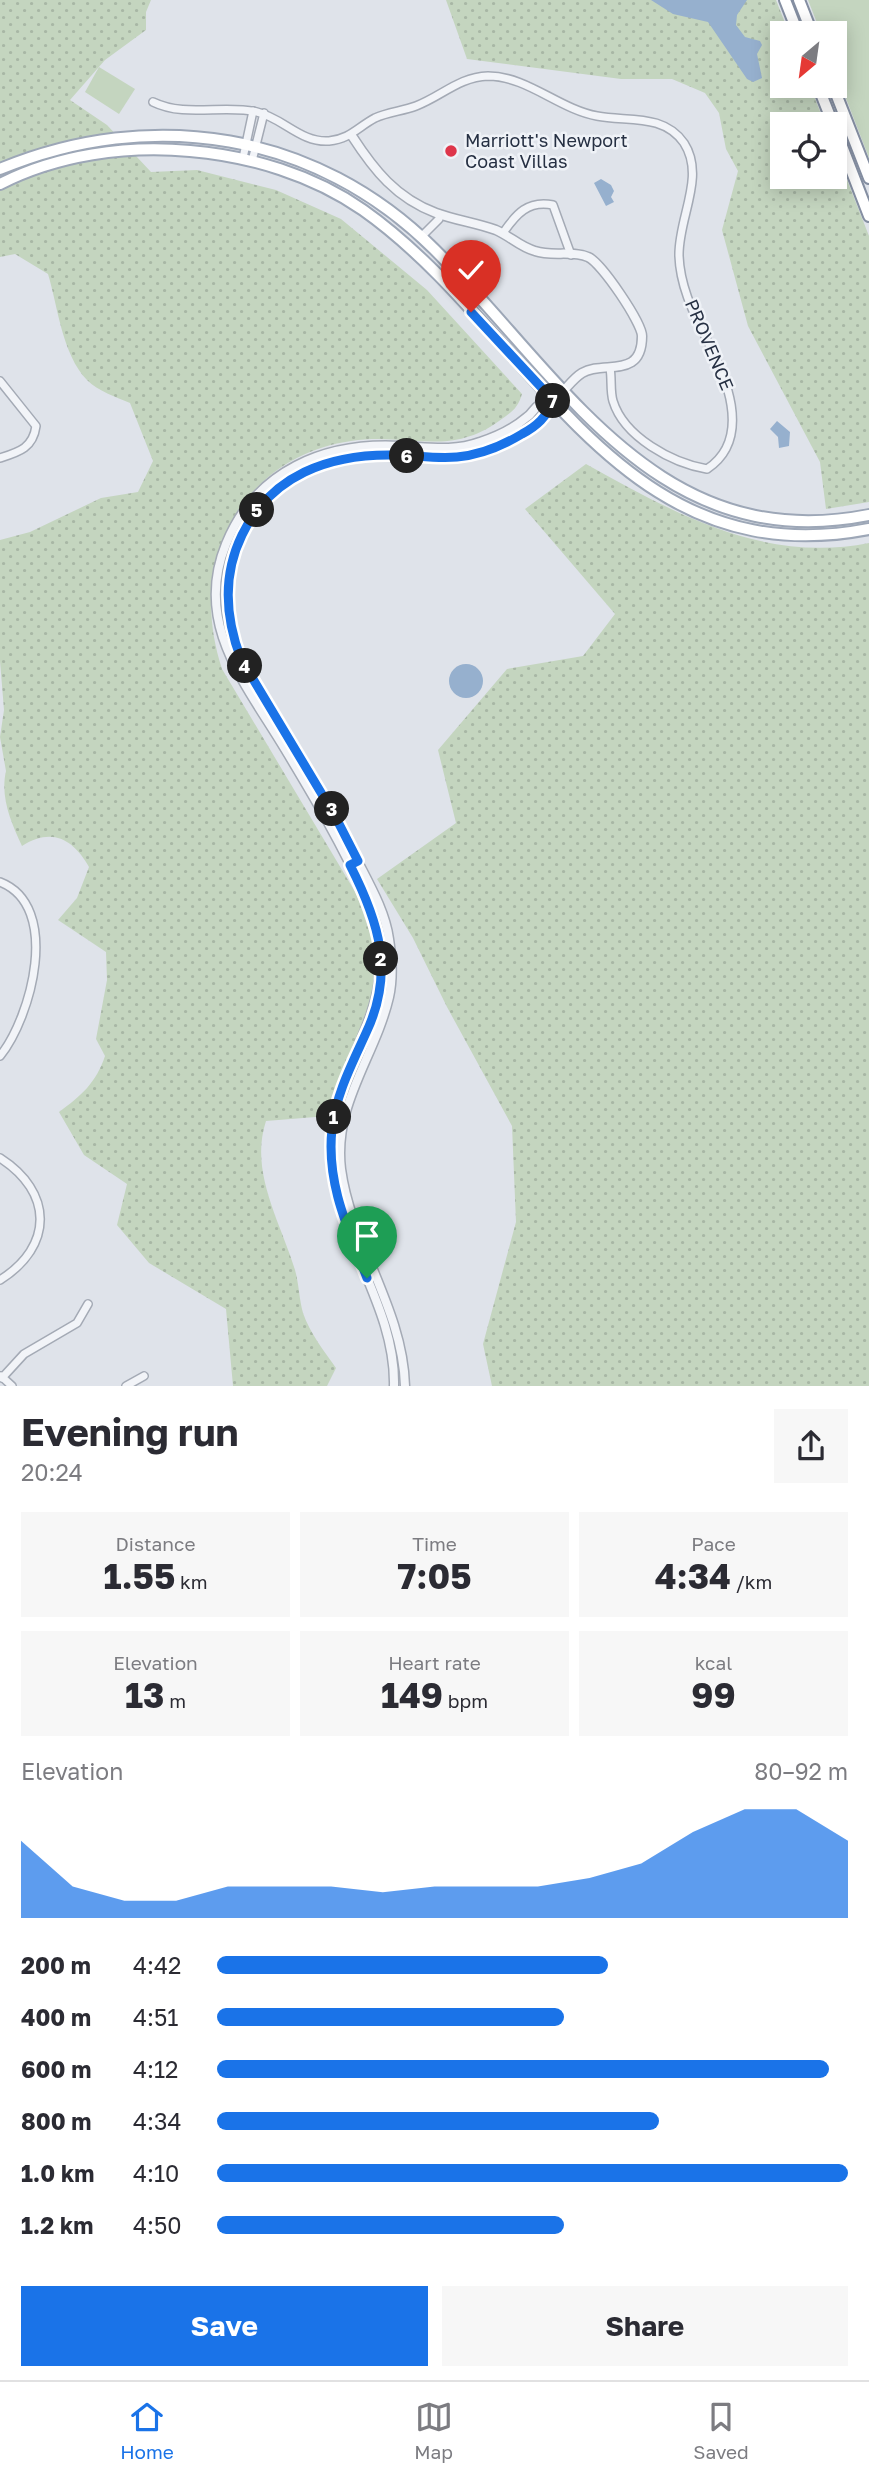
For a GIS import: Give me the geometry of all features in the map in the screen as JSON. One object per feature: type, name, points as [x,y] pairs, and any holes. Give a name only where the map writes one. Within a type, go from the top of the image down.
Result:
[{"type":"main road","points":[[785,0],[793,21]]},
{"type":"main road","points":[[799,0],[807,21]]},
{"type":"main road","points":[[838,98],[869,178]]},
{"type":"main road","points":[[0,169],[64,146],[141,135],[211,137],[251,145],[314,167],[342,181],[398,217],[421,237],[602,432],[638,463],[702,498],[755,515],[838,520],[869,515]]},
{"type":"main road","points":[[0,184],[70,159],[115,151],[171,149],[248,160],[329,190],[391,231],[427,264],[597,447],[629,474],[695,511],[731,524],[772,532],[833,534],[869,529]]},
{"type":"main road","points":[[847,159],[869,216]]},
{"type":"street","name":"PROVENCE","points":[[153,102],[163,107],[264,113],[304,137],[317,141],[352,136],[375,118],[416,106],[460,81],[488,76],[516,82],[568,109],[620,120],[645,119],[659,123],[678,136],[692,158],[694,173],[681,229],[679,256],[682,280],[692,307],[730,390],[731,429],[727,448],[719,461],[707,469],[692,466],[645,441],[624,422],[612,399],[610,368]]},
{"type":"street","points":[[248,160],[253,111]]},
{"type":"street","points":[[251,145],[264,113]]},
{"type":"street","points":[[352,136],[370,165],[390,185],[439,214],[503,233],[532,250],[589,257],[603,268],[642,329],[640,349],[633,360],[619,368],[582,373],[553,400],[540,404],[506,432],[458,448],[364,450],[311,457],[287,470],[259,493],[238,519],[219,567],[217,613],[225,645],[236,672],[354,863],[380,922],[391,966],[389,997],[379,1030],[348,1098],[343,1119],[341,1167],[347,1198],[389,1336],[395,1364],[394,1386]]},
{"type":"street","points":[[503,233],[521,210],[539,202],[553,205],[571,255]]},
{"type":"street","points":[[421,237],[439,219],[439,214]]},
{"type":"street","points":[[0,381],[36,426],[35,438],[25,450],[0,458]]},
{"type":"street","points":[[0,882],[12,887],[27,907],[37,943],[30,990],[16,1037],[0,1056]]},
{"type":"street","points":[[380,922],[381,971],[377,1003],[337,1100],[331,1151],[335,1189],[405,1357],[405,1386]]},
{"type":"street","points":[[334,1117],[343,1119]]},
{"type":"street","points":[[332,1129],[342,1130]]},
{"type":"street","points":[[0,1158],[28,1179],[39,1206],[39,1232],[27,1259],[0,1280]]},
{"type":"street","points":[[12,1386],[1,1377],[24,1354],[77,1323],[88,1304]]},
{"type":"street","points":[[126,1386],[144,1376]]},
{"type":"green space","points":[[0,0],[151,0],[146,12],[146,30],[105,60],[70,100],[107,125],[151,172],[197,170],[276,190],[341,219],[427,290],[522,394],[508,415],[480,432],[462,438],[427,442],[391,439],[351,441],[330,445],[293,460],[260,484],[247,499],[226,535],[215,569],[212,618],[222,669],[357,895],[372,939],[374,990],[328,1116],[266,1121],[262,1140],[264,1178],[295,1270],[303,1313],[313,1335],[336,1368],[327,1386],[233,1386],[226,1309],[149,1263],[117,1225],[127,1184],[84,1155],[59,1112],[87,1088],[105,1056],[96,1039],[107,980],[106,952],[58,920],[77,898],[89,867],[83,857],[69,843],[52,837],[33,840],[22,846],[8,809],[4,790],[6,771],[0,737],[4,710],[0,661],[0,540],[30,532],[101,498],[138,492],[153,461],[130,403],[87,380],[72,357],[66,344],[48,274],[15,254],[0,257]]},
{"type":"green space","points":[[446,0],[776,0],[784,21],[770,21],[770,98],[815,98],[820,112],[770,112],[770,189],[847,189],[847,180],[869,236],[869,502],[826,509],[820,462],[748,326],[722,230],[738,171],[726,149],[719,113],[705,93],[672,79],[621,79],[467,59]]},
{"type":"green space","points":[[808,0],[869,0],[869,158],[846,98],[847,21],[816,21]]},
{"type":"green space","points":[[99,67],[135,89],[119,114],[85,92]]},
{"type":"green space","points":[[586,464],[653,500],[721,530],[793,546],[830,548],[869,543],[869,1386],[492,1386],[483,1344],[516,1222],[512,1126],[413,938],[377,879],[456,823],[438,750],[507,669],[583,656],[615,614],[525,509]]},
{"type":"water","points":[[651,0],[747,0],[737,15],[736,25],[745,37],[760,41],[762,45],[757,54],[762,78],[753,82],[747,79],[708,22],[673,14]]},
{"type":"water","points":[[601,179],[611,185],[614,191],[611,197],[614,202],[606,206],[594,183]]},
{"type":"water","points":[[777,421],[790,432],[789,446],[779,448],[778,437],[770,429]]},
{"type":"water","points":[[466,664],[478,669],[483,681],[478,693],[466,698],[454,693],[449,681],[454,669]]},
{"type":"place","name":"Marriott's Newport Coast Villas","points":[[451,151]]},
{"type":"route","points":[[367,1278],[340,1208],[332,1179],[331,1151],[337,1100],[368,1030],[380,989],[377,923],[350,865],[358,861],[335,816],[241,659],[232,636],[226,605],[228,584],[237,544],[248,521],[267,498],[293,477],[315,465],[341,457],[363,455],[425,458],[481,453],[510,441],[548,414],[553,400],[471,312]]}]
